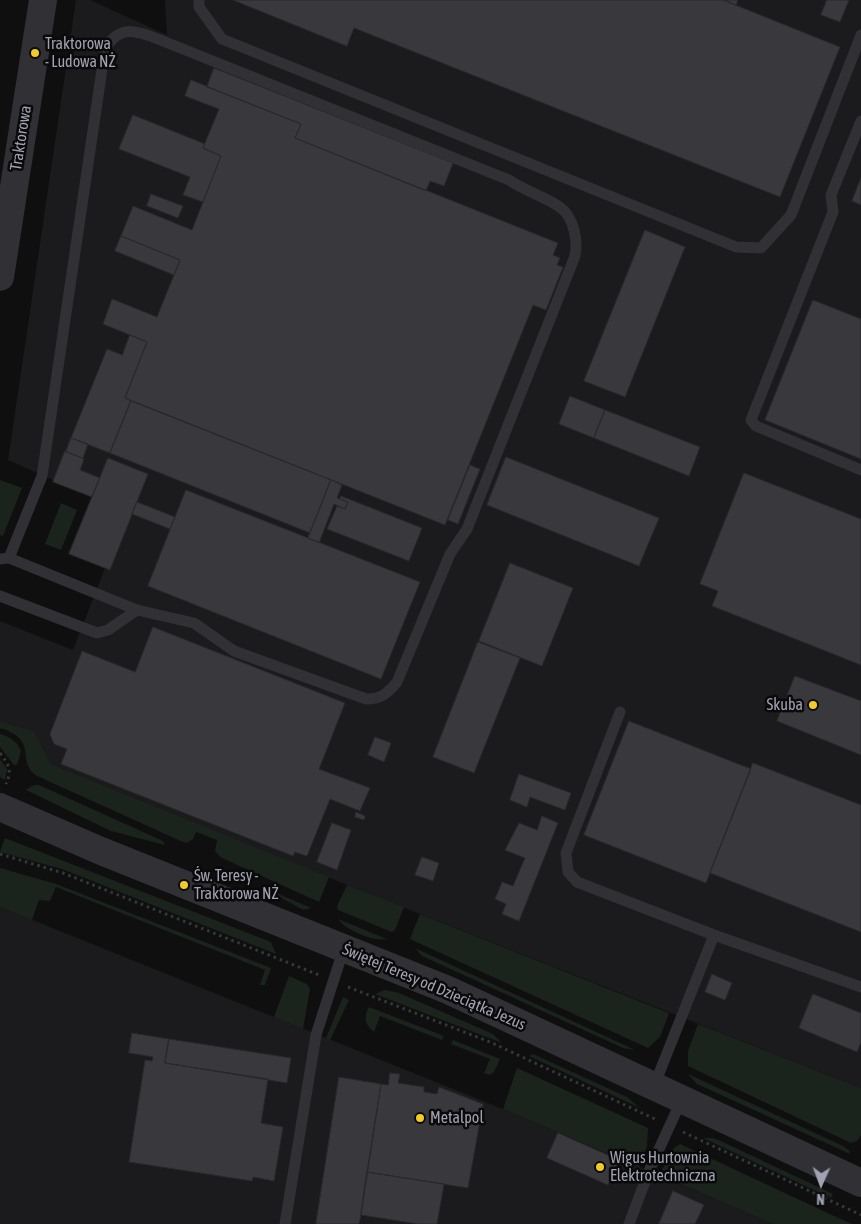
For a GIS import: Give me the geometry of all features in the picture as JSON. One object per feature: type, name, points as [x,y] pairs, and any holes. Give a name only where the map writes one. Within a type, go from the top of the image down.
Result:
[{"type":"street","name":"Traktorowa","points":[[0,277],[43,0]]},
{"type":"street","name":"Świętej Teresy od Dzieciątka Jezus","points":[[3,795],[101,851],[448,990],[861,1183]]},
{"type":"lane","points":[[199,0],[199,7],[222,40],[736,247],[761,248],[791,215],[861,34]]},
{"type":"lane","points":[[138,31],[509,180],[524,190],[562,208],[569,218],[576,238],[575,256],[467,530],[450,554],[396,682],[388,693],[380,698],[366,699],[234,651],[194,623],[137,610],[5,558],[42,476],[105,49],[111,40],[125,32],[138,31]]},
{"type":"lane","points":[[861,121],[831,195],[833,212],[751,420],[756,426],[861,470]]},
{"type":"lane","points":[[0,596],[97,633],[108,630],[137,610]]},
{"type":"lane","points":[[620,712],[566,853],[568,872],[577,882],[714,935],[861,987]]},
{"type":"lane","points":[[654,1086],[714,935]]},
{"type":"lane","points":[[285,1224],[316,1035],[344,948]]},
{"type":"lane","points":[[630,1224],[649,1171],[682,1099]]},
{"type":"path","points":[[0,754],[10,767],[3,795]]},
{"type":"path","points":[[0,854],[63,873],[490,1042],[861,1216]]},
{"type":"shaded area","points":[[76,0],[90,0],[167,35],[165,0],[861,0],[861,1088],[347,885],[51,764],[34,731],[0,721],[0,621],[73,650],[105,568],[69,554],[92,497],[8,460]]},
{"type":"shaded area","points":[[0,480],[22,488],[3,536],[0,535]]},
{"type":"shaded area","points":[[61,503],[77,510],[61,550],[45,544]]},
{"type":"shaded area","points":[[0,721],[34,731],[51,764],[329,877],[319,902],[220,857],[215,851],[217,840],[196,832],[193,839],[187,843],[183,842],[37,776],[28,764],[20,738],[0,728]]},
{"type":"shaded area","points":[[0,734],[13,740],[21,751],[17,765],[14,765],[0,747]]},
{"type":"shaded area","points":[[0,759],[7,769],[5,780],[0,777]]},
{"type":"shaded area","points":[[34,785],[39,785],[163,841],[165,845],[111,831],[26,790]]},
{"type":"shaded area","points":[[5,838],[271,942],[276,954],[62,869],[0,852]]},
{"type":"shaded area","points":[[0,868],[56,884],[271,968],[265,985],[260,985],[265,970],[56,887],[50,901],[39,900],[32,920],[0,907]]},
{"type":"shaded area","points":[[347,885],[404,907],[395,930],[392,932],[338,910],[337,906]]},
{"type":"shaded area","points":[[274,892],[311,908],[303,910]]},
{"type":"shaded area","points":[[0,907],[503,1109],[773,1224],[0,1224]]},
{"type":"shaded area","points":[[420,914],[669,1013],[660,1037],[648,1048],[410,939]]},
{"type":"shaded area","points":[[338,919],[387,939],[375,939],[360,934],[347,927]]},
{"type":"shaded area","points":[[415,948],[635,1050],[623,1048],[422,956]]},
{"type":"shaded area","points":[[289,976],[307,984],[310,989],[303,1029],[274,1017]]},
{"type":"shaded area","points":[[385,990],[399,993],[493,1034],[502,1043],[375,994]]},
{"type":"shaded area","points":[[343,997],[349,1000],[330,1040],[326,1038]]},
{"type":"shaded area","points":[[369,1007],[444,1036],[442,1040],[380,1016],[374,1032],[366,1021]]},
{"type":"shaded area","points":[[698,1024],[861,1088],[861,1135],[857,1141],[851,1143],[688,1066],[688,1051]]},
{"type":"shaded area","points":[[453,1040],[500,1059],[494,1072],[490,1075],[484,1073],[490,1059],[451,1044]]},
{"type":"shaded area","points":[[533,1054],[627,1097],[640,1108],[529,1056]]},
{"type":"shaded area","points":[[517,1068],[648,1128],[647,1146],[639,1167],[503,1109]]},
{"type":"shaded area","points":[[688,1074],[843,1146],[849,1150],[850,1154],[697,1084]]},
{"type":"shaded area","points":[[703,1138],[713,1138],[723,1142],[833,1194],[831,1198]]},
{"type":"shaded area","points":[[680,1144],[852,1224],[773,1224],[659,1175],[673,1149]]},
{"type":"building","points":[[233,0],[723,0],[840,47],[780,197],[354,28],[347,46]]},
{"type":"building","points":[[725,0],[738,0],[736,5]]},
{"type":"building","points":[[827,0],[849,0],[840,22],[821,15]]},
{"type":"building","points":[[214,68],[453,163],[444,186],[430,181],[426,191],[295,138],[301,124],[207,87]]},
{"type":"building","points":[[191,80],[301,124],[295,138],[558,243],[553,255],[560,258],[557,265],[563,267],[546,310],[533,305],[445,525],[125,398],[147,342],[103,324],[112,299],[157,317],[180,260],[121,236],[133,206],[192,230],[221,156],[203,148],[219,109],[185,96]]},
{"type":"building","points":[[133,115],[205,144],[203,148],[221,156],[203,202],[183,195],[190,177],[119,149]]},
{"type":"building","points":[[861,178],[861,205],[852,201]]},
{"type":"building","points":[[151,194],[183,206],[178,218],[147,206]]},
{"type":"building","points":[[645,230],[685,247],[625,397],[584,381]]},
{"type":"building","points":[[121,236],[180,260],[174,275],[115,251]]},
{"type":"building","points":[[813,300],[861,319],[861,459],[765,420]]},
{"type":"building","points":[[130,335],[147,342],[125,398],[131,401],[110,453],[71,438],[107,349],[122,355]]},
{"type":"building","points":[[570,396],[605,410],[594,438],[559,424]]},
{"type":"building","points":[[131,401],[331,480],[310,533],[110,453]]},
{"type":"building","points":[[605,410],[700,447],[689,476],[594,438]]},
{"type":"building","points":[[71,438],[88,444],[83,458],[66,452]]},
{"type":"building","points":[[65,451],[84,459],[80,470],[100,478],[92,497],[53,482]]},
{"type":"building","points":[[506,457],[659,518],[639,566],[487,505]]},
{"type":"building","points":[[108,458],[148,474],[110,570],[69,554]]},
{"type":"building","points":[[470,465],[480,469],[458,524],[448,520]]},
{"type":"building","points":[[744,473],[861,519],[861,665],[712,606],[718,591],[700,584]]},
{"type":"building","points":[[331,480],[342,485],[337,498],[348,502],[345,509],[334,504],[319,543],[308,538]]},
{"type":"building","points":[[186,490],[420,582],[381,679],[148,586]]},
{"type":"building","points":[[341,496],[422,528],[409,561],[327,529],[337,506],[345,509],[348,502],[340,499]]},
{"type":"building","points":[[137,502],[175,517],[170,529],[132,514]]},
{"type":"building","points":[[510,563],[573,588],[542,666],[479,641]]},
{"type":"building","points":[[153,627],[345,703],[319,769],[370,788],[360,811],[330,799],[307,856],[295,852],[293,856],[61,764],[67,749],[54,744],[50,734],[82,651],[135,672]]},
{"type":"building","points":[[478,642],[520,658],[474,773],[433,757]]},
{"type":"building","points":[[795,676],[861,701],[861,755],[777,721]]},
{"type":"building","points":[[629,721],[751,769],[706,883],[584,835]]},
{"type":"building","points":[[375,737],[391,743],[384,762],[368,755]]},
{"type":"building","points":[[753,763],[861,805],[861,932],[710,873]]},
{"type":"building","points":[[519,774],[571,793],[565,810],[530,797],[527,807],[510,800]]},
{"type":"building","points":[[356,812],[365,816],[364,820],[355,817]]},
{"type":"building","points":[[542,816],[558,823],[519,921],[502,914],[506,904],[495,899],[502,882],[513,886],[525,858],[505,850],[519,823],[537,830]]},
{"type":"building","points":[[332,823],[351,830],[337,870],[317,862]]},
{"type":"building","points":[[422,857],[439,863],[433,881],[415,875]]},
{"type":"building","points":[[712,974],[732,983],[725,1000],[705,992]]},
{"type":"building","points":[[813,994],[861,1013],[861,1042],[857,1052],[799,1028]]},
{"type":"building","points":[[132,1033],[169,1039],[165,1063],[268,1079],[261,1123],[283,1127],[274,1181],[253,1177],[252,1181],[129,1162],[145,1060],[152,1061],[153,1057],[129,1053]]},
{"type":"building","points":[[169,1039],[291,1058],[287,1083],[165,1063]]},
{"type":"building","points":[[390,1073],[400,1074],[398,1083],[424,1087],[424,1092],[437,1094],[439,1087],[483,1104],[468,1188],[367,1172],[381,1084],[388,1085]]},
{"type":"building","points":[[339,1077],[381,1084],[361,1215],[359,1224],[316,1224]]},
{"type":"building","points":[[558,1133],[619,1160],[608,1185],[547,1158]]},
{"type":"building","points":[[367,1172],[444,1184],[437,1224],[418,1224],[361,1215]]},
{"type":"building","points":[[673,1191],[704,1205],[695,1224],[659,1224]]},
{"type":"place","name":"Traktorowa - Ludowa NŻ","points":[[35,53]]},
{"type":"place","name":"Skuba","points":[[813,705]]},
{"type":"place","name":"Św. Teresy - Traktorowa NŻ","points":[[184,885]]},
{"type":"place","name":"Metalpol","points":[[420,1118]]},
{"type":"place","name":"Wigus Hurtownia Elektrotechniczna","points":[[600,1167]]}]
